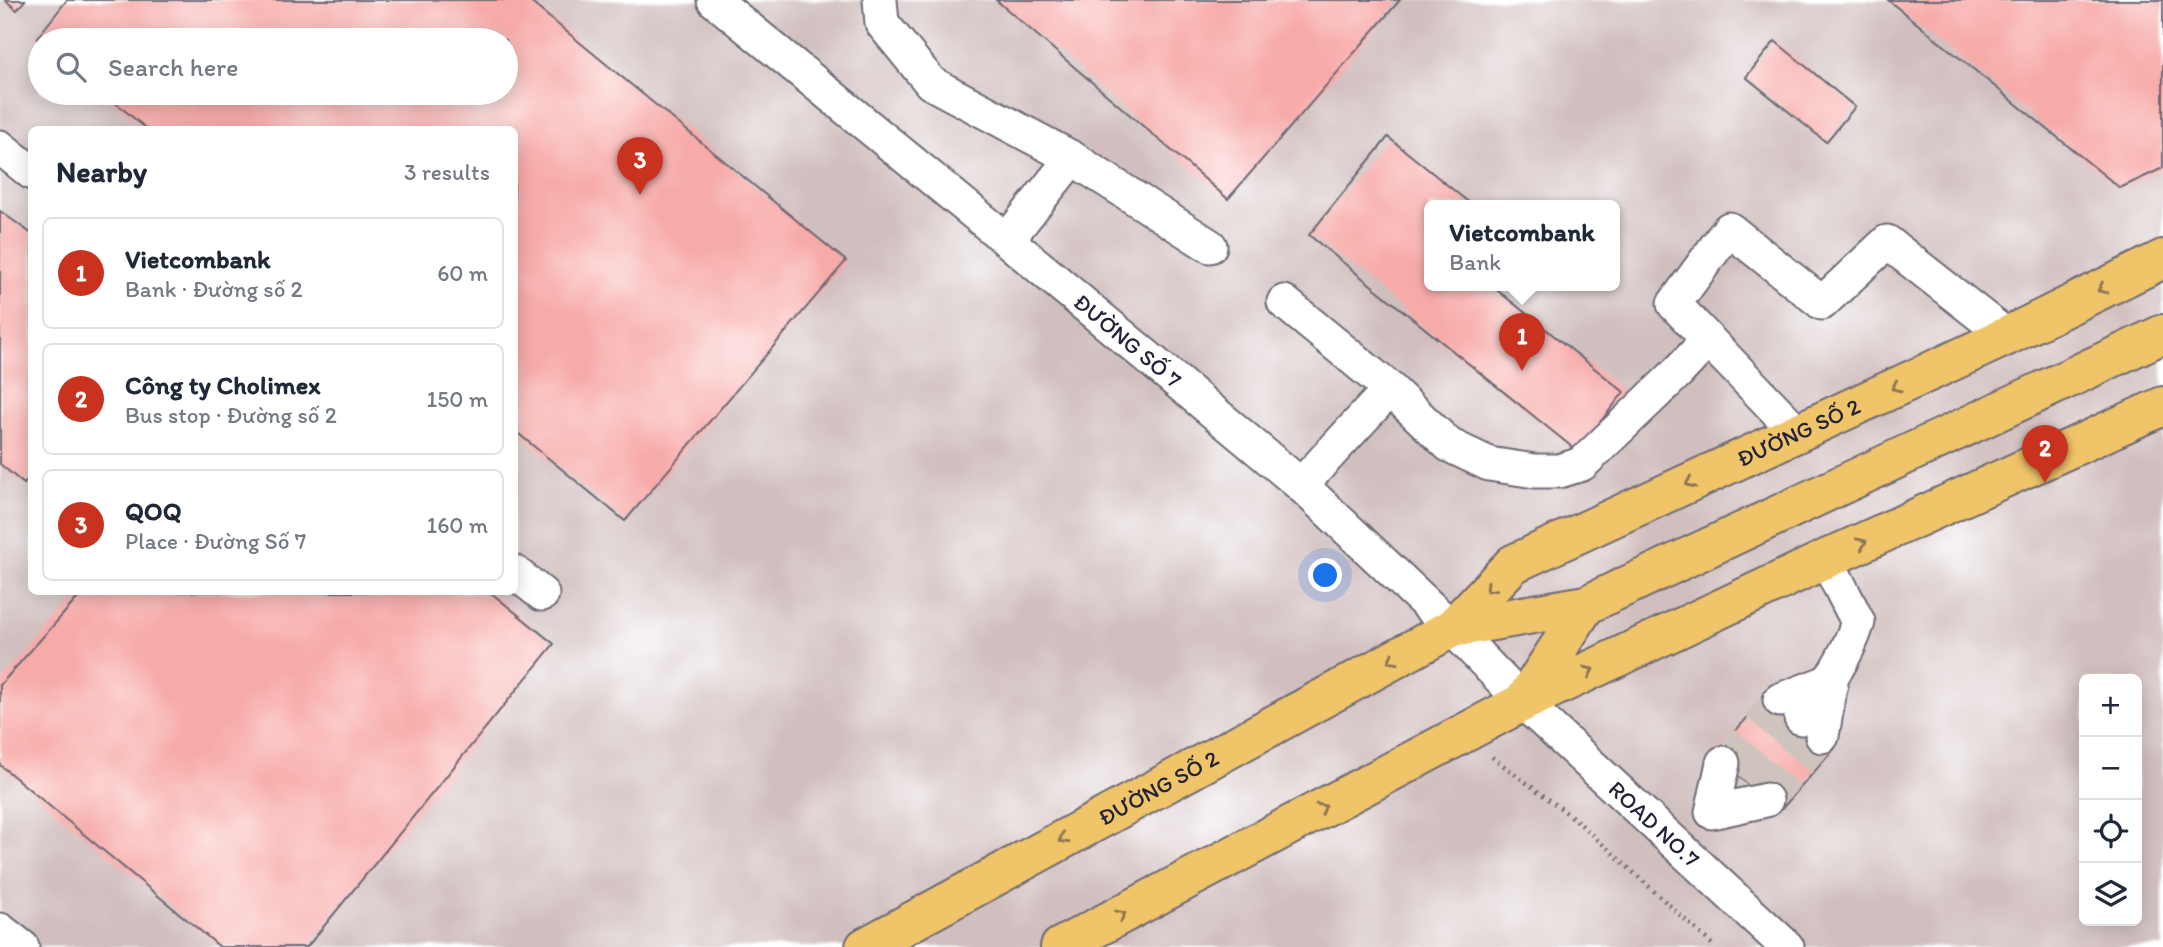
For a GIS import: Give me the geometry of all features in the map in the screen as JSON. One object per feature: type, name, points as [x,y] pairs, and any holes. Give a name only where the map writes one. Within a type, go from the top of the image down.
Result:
[{"type":"main road","name":"ĐƯỜNG SỐ 2","points":[[865,947],[1452,628],[1513,564],[2007,336],[2163,259]]},
{"type":"main road","name":"ĐƯỜNG SỐ 2","points":[[1452,628],[1586,605],[2163,334]]},
{"type":"main road","points":[[1060,947],[1523,702],[1826,559],[2163,406]]},
{"type":"main road","points":[[1523,702],[1586,605]]},
{"type":"street","name":"ĐƯỜNG SỐ 7","points":[[714,0],[1301,485],[1452,628],[1523,702]]},
{"type":"street","points":[[880,0],[882,23],[931,83],[1072,158],[1210,246]]},
{"type":"street","points":[[0,146],[28,170]]},
{"type":"street","points":[[1007,240],[1072,158]]},
{"type":"street","points":[[1798,433],[1674,304],[1729,229],[1822,303],[1887,243],[2007,336]]},
{"type":"street","points":[[1284,302],[1390,389],[1449,446],[1489,464],[1535,471],[1559,471],[1582,464],[1707,341]]},
{"type":"street","points":[[1301,485],[1390,389]]},
{"type":"street","points":[[1801,718],[1831,680],[1848,651],[1858,622],[1826,559]]},
{"type":"street","points":[[518,575],[542,594]]},
{"type":"street","name":"ROAD NO.7","points":[[1523,702],[1787,947]]},
{"type":"street","points":[[1680,847],[1744,782],[1712,812]]},
{"type":"street","points":[[0,930],[22,947]]},
{"type":"path","points":[[1462,733],[1575,819],[1715,947]]},
{"type":"shaded area","points":[[0,0],[2163,0],[2163,947],[0,947]]},
{"type":"building","points":[[5,0],[25,0],[17,10]]},
{"type":"building","points":[[67,0],[528,0],[846,261],[625,521],[518,433],[518,126],[143,126],[118,105],[518,105],[518,28],[45,28]]},
{"type":"building","points":[[996,0],[1400,0],[1228,199]]},
{"type":"building","points":[[1888,0],[2163,0],[2163,168],[2120,188]]},
{"type":"building","points":[[1775,41],[1855,107],[1826,142],[1746,77]]},
{"type":"building","points":[[1388,137],[1466,200],[1424,200],[1424,291],[1498,291],[1624,392],[1577,451],[1309,235]]},
{"type":"building","points":[[0,211],[28,231],[28,479],[24,484],[0,464]]},
{"type":"building","points":[[80,595],[494,595],[554,644],[307,947],[220,947],[0,765],[0,685]]},
{"type":"building","points":[[1770,692],[1835,748],[1779,812],[1714,755]]},
{"type":"tunnel","points":[[1723,763],[1780,700]]},
{"type":"tunnel","points":[[1744,781],[1801,718]]},
{"type":"tunnel","points":[[1766,800],[1822,736]]},
{"type":"place","name":"QOQ","points":[[640,195]]},
{"type":"place","name":"Vietcombank","points":[[1522,371]]},
{"type":"place","name":"Công ty Cholimex","points":[[2045,483]]}]
